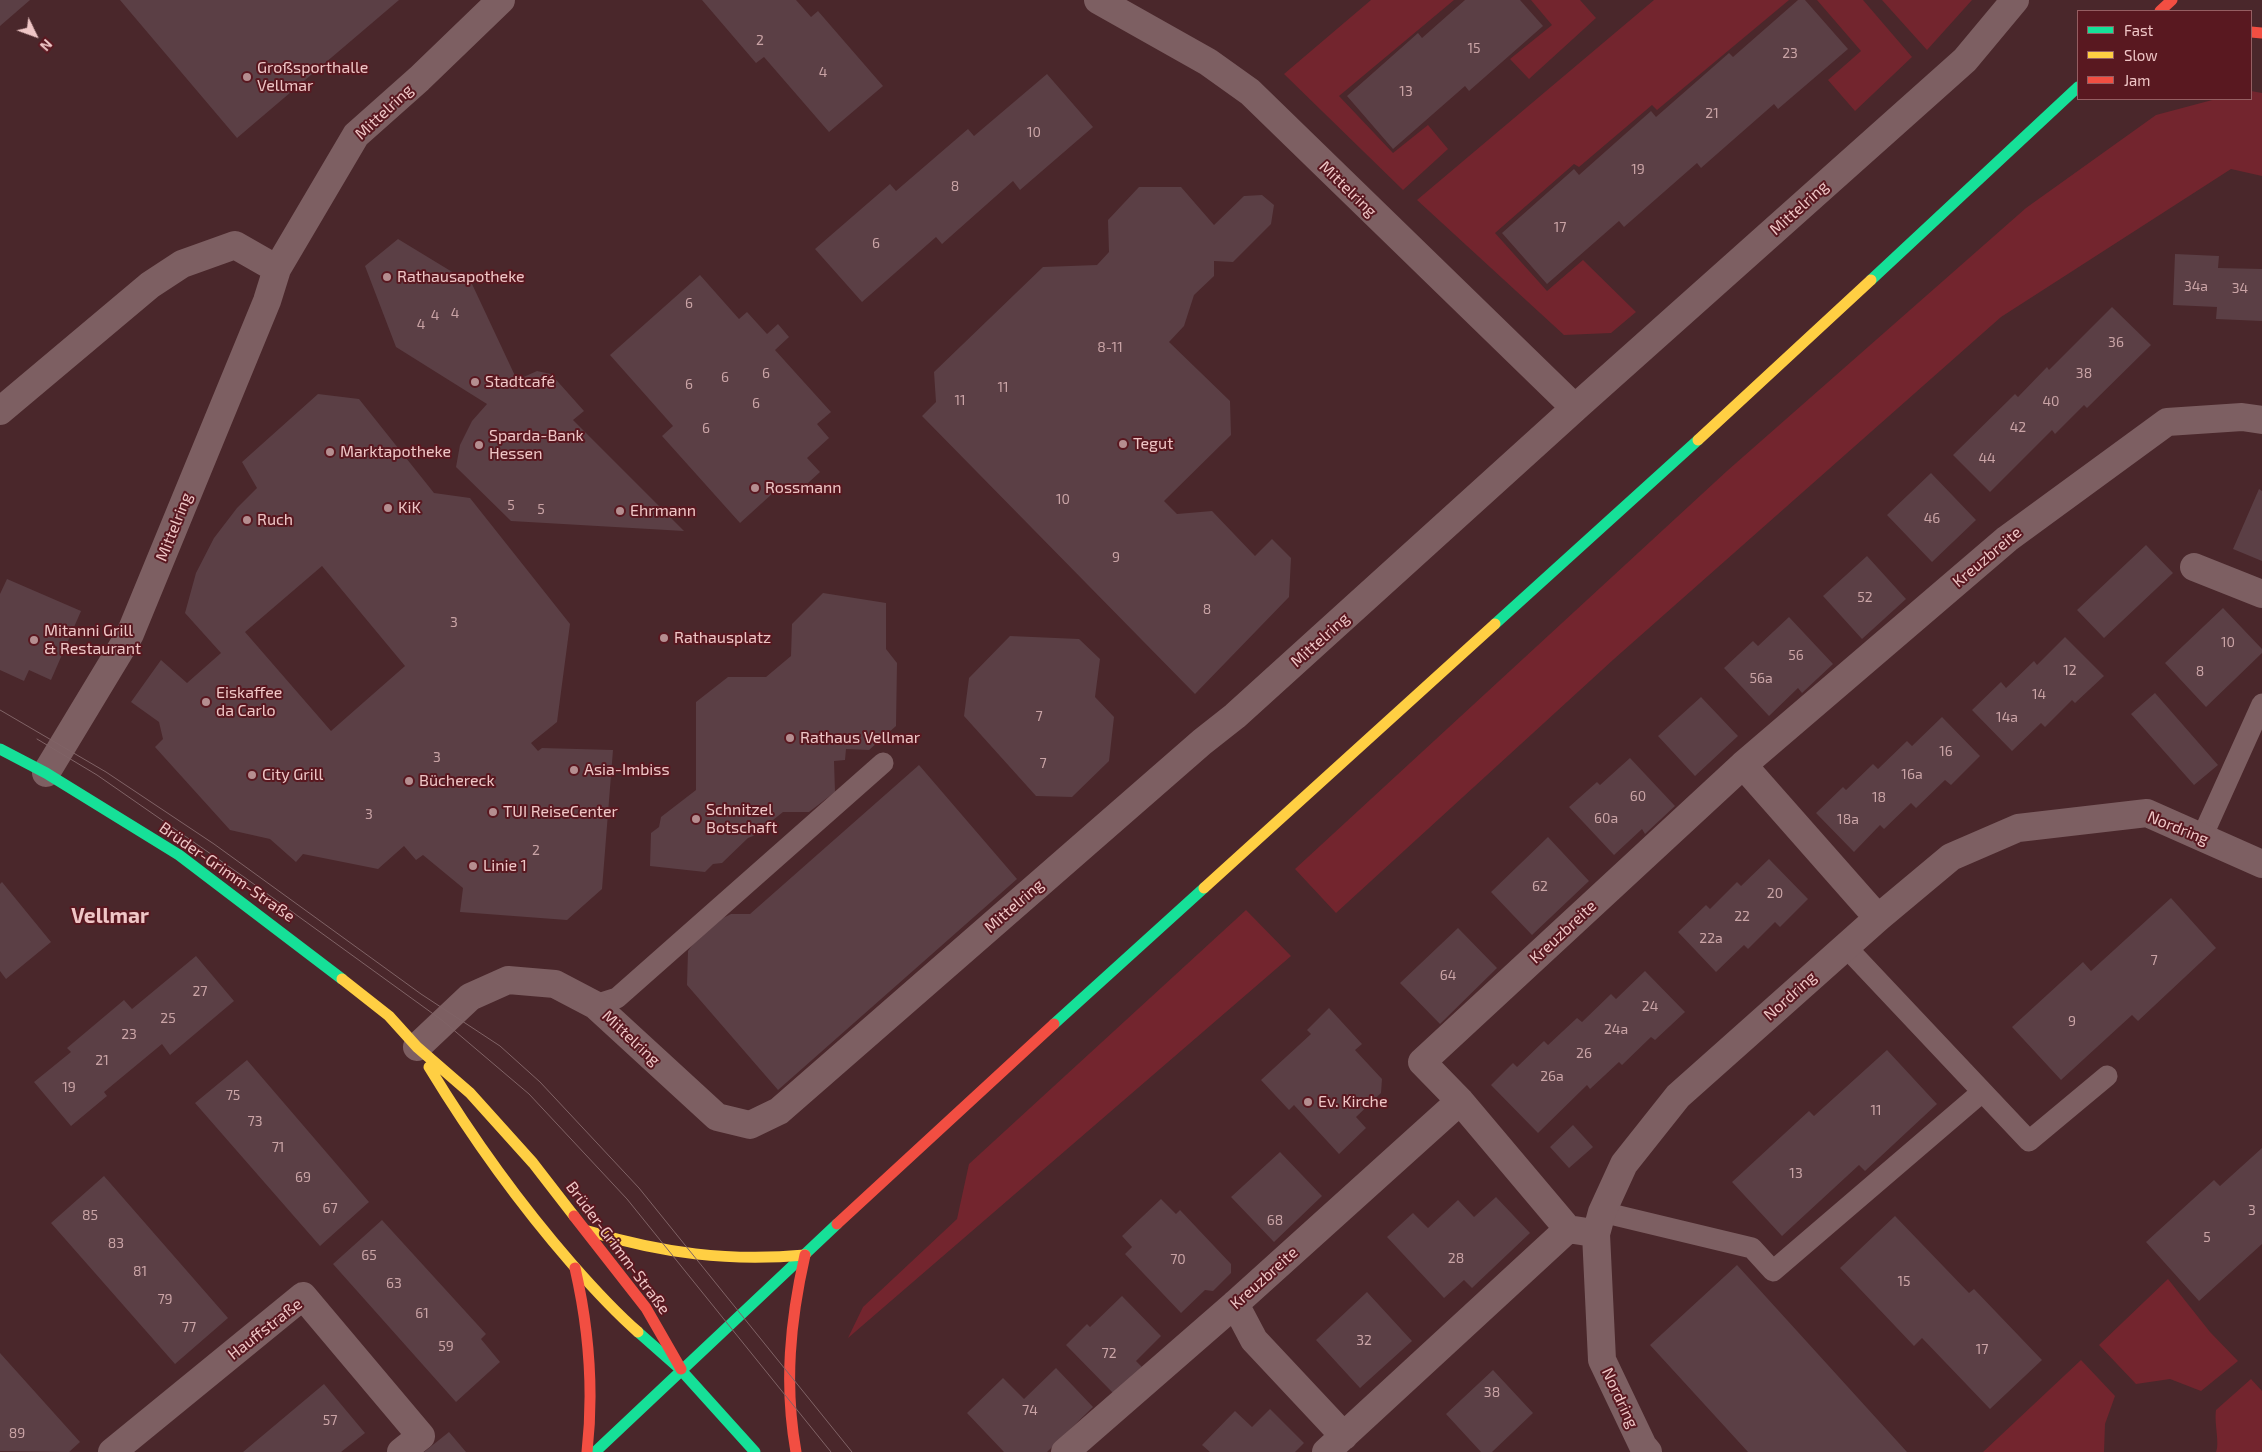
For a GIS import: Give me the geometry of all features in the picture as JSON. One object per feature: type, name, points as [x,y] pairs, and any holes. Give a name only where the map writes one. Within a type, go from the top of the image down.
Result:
[{"type":"main road","points":[[2161,10],[2172,0]]},
{"type":"main road","points":[[595,1452],[932,1134],[1710,429],[2077,88]]},
{"type":"main road","name":"Brüder-Grimm-Straße","points":[[0,749],[46,773],[179,855],[283,932],[382,1010],[417,1047],[470,1092],[533,1163],[588,1231],[646,1308],[681,1369]]},
{"type":"main road","name":"Brüder-Grimm-Straße","points":[[417,1047],[460,1119],[502,1179],[574,1266],[615,1310],[681,1369]]},
{"type":"main road","points":[[588,1231],[629,1244],[684,1255],[755,1259],[805,1255]]},
{"type":"main road","points":[[796,1452],[788,1398],[788,1357],[795,1298],[805,1255]]},
{"type":"main road","points":[[574,1266],[586,1319],[592,1368],[591,1418],[587,1452]]},
{"type":"main road","points":[[681,1369],[755,1452]]},
{"type":"street","name":"Mittelring","points":[[46,773],[130,634],[266,301],[277,269],[356,135],[419,79],[501,0]]},
{"type":"street","name":"Mittelring","points":[[1098,0],[1208,62],[1250,92],[1575,408]]},
{"type":"street","name":"Mittelring","points":[[417,1047],[470,997],[508,980],[555,984],[595,1005],[716,1117],[750,1125],[779,1111],[1202,742],[1235,716],[1575,408],[1965,60],[2015,0]]},
{"type":"street","points":[[0,411],[150,285],[182,264],[235,245],[277,269]]},
{"type":"street","name":"Kreuzbreite","points":[[1568,1229],[1460,1101],[1422,1062],[1743,765],[2008,539],[2167,422],[2242,417],[2262,420]]},
{"type":"street","points":[[2194,567],[2262,594]]},
{"type":"street","points":[[1743,765],[1878,918]]},
{"type":"street","name":"Nordring","points":[[1648,1452],[1643,1446],[1602,1360],[1599,1223],[1624,1164],[1678,1096],[1878,918],[1951,857],[2018,828],[2147,813],[2262,864]]},
{"type":"street","name":"Kreuzbreite","points":[[1065,1452],[1236,1304],[1460,1101]]},
{"type":"street","points":[[1236,1304],[1254,1340],[1335,1444],[1568,1229],[1599,1223]]},
{"type":"street","name":"Hauffstraße","points":[[112,1452],[304,1296],[411,1444]]},
{"type":"lane","points":[[2202,837],[2262,704]]},
{"type":"lane","points":[[595,1005],[617,998],[883,764]]},
{"type":"lane","points":[[1846,947],[2029,1141],[2107,1076]]},
{"type":"lane","points":[[1599,1223],[1752,1248],[1773,1271],[1982,1092]]},
{"type":"shaded area","points":[[1371,0],[1454,0],[1339,96],[1393,153],[1428,125],[1448,149],[1403,190],[1284,74]]},
{"type":"shaded area","points":[[1531,0],[1580,0],[1596,18],[1529,79],[1510,59],[1552,25]]},
{"type":"shaded area","points":[[1654,0],[1789,0],[1657,110],[1652,105],[1579,167],[1574,164],[1495,233],[1547,291],[1583,260],[1636,312],[1611,333],[1564,335],[1417,200]]},
{"type":"shaded area","points":[[1817,0],[1863,0],[1912,57],[1855,111],[1828,80],[1861,51]]},
{"type":"shaded area","points":[[1882,0],[1972,0],[1927,50]]},
{"type":"shaded area","points":[[2252,91],[2262,93],[2262,176],[2231,169],[2001,317],[1614,659],[1336,913],[1295,869],[1727,471],[2026,208],[2156,115],[2212,100],[2252,100]]},
{"type":"shaded area","points":[[1246,910],[1291,956],[848,1338],[863,1307],[957,1219],[969,1164]]},
{"type":"shaded area","points":[[2168,1279],[2210,1332],[2238,1361],[2201,1391],[2170,1379],[2136,1384],[2099,1345]]},
{"type":"shaded area","points":[[2081,1360],[2115,1396],[2105,1424],[2104,1452],[1983,1452]]},
{"type":"shaded area","points":[[2251,1379],[2262,1391],[2262,1452],[2216,1452],[2216,1410]]},
{"type":"building","points":[[0,0],[30,0],[0,26]]},
{"type":"building","name":"Großsporthalle Vellmar","points":[[120,0],[399,0],[237,138]]},
{"type":"building","points":[[702,0],[796,0],[811,17],[818,11],[883,86],[829,132],[764,57],[756,63]]},
{"type":"building","points":[[1465,0],[1520,0],[1543,26],[1469,91],[1465,86],[1393,149],[1347,96],[1418,33],[1422,38]]},
{"type":"building","points":[[1798,0],[1805,0],[1848,49],[1778,109],[1774,104],[1701,168],[1697,163],[1624,227],[1619,221],[1547,284],[1502,233],[1574,169],[1579,175],[1651,111],[1656,117],[1729,53],[1733,57]]},
{"type":"building","points":[[1047,74],[1093,127],[1020,190],[1013,181],[942,244],[936,237],[862,302],[815,249],[890,184],[896,191],[968,129],[974,136]]},
{"type":"building","points":[[1139,187],[1181,187],[1214,225],[1244,196],[1262,195],[1274,205],[1271,224],[1233,262],[1214,261],[1214,276],[1194,295],[1184,326],[1169,342],[1230,401],[1231,435],[1164,501],[1177,514],[1212,511],[1255,556],[1272,539],[1291,558],[1289,597],[1195,694],[922,416],[936,402],[934,372],[1043,267],[1097,265],[1109,252],[1108,220]]},
{"type":"building","points":[[398,239],[472,284],[517,380],[537,371],[551,374],[584,411],[573,420],[684,531],[511,521],[456,467],[460,445],[472,421],[487,404],[396,347],[365,266]]},
{"type":"building","points":[[2175,254],[2219,256],[2218,268],[2262,269],[2262,321],[2216,319],[2217,307],[2173,305]]},
{"type":"building","points":[[700,275],[739,319],[747,312],[767,334],[778,324],[789,337],[775,350],[831,412],[817,424],[829,438],[807,458],[820,472],[795,495],[784,483],[740,523],[662,436],[673,426],[610,355]]},
{"type":"building","points":[[2112,307],[2151,345],[2087,408],[2084,405],[2055,434],[2052,430],[1990,492],[1953,455],[2015,394],[2018,397],[2047,367],[2049,370]]},
{"type":"building","points":[[318,394],[359,399],[434,493],[470,498],[570,624],[557,722],[531,743],[538,751],[542,748],[613,750],[602,889],[567,920],[460,912],[463,888],[423,855],[416,860],[404,846],[378,869],[303,854],[296,862],[270,839],[230,830],[155,747],[163,739],[159,722],[131,702],[161,660],[187,683],[221,653],[185,613],[196,573],[214,538],[237,508],[257,488],[242,462]],"holes":[[[322,566],[405,666],[331,731],[245,632]]]},
{"type":"building","points":[[1931,473],[1976,520],[1932,562],[1887,515]]},
{"type":"building","points":[[2259,489],[2262,491],[2262,561],[2233,549]]},
{"type":"building","points":[[2146,545],[2173,573],[2104,638],[2077,610]]},
{"type":"building","points":[[1867,556],[1906,599],[1862,639],[1823,596]]},
{"type":"building","name":"Mitanni Grill & Restaurant","points":[[7,579],[81,611],[51,680],[29,670],[24,681],[0,670],[0,594]]},
{"type":"building","name":"Rathaus Vellmar","points":[[823,593],[886,603],[886,649],[897,663],[896,726],[869,750],[846,749],[845,760],[834,761],[835,792],[809,812],[783,812],[748,838],[722,863],[713,864],[705,872],[650,866],[651,833],[659,827],[661,817],[696,790],[696,702],[728,677],[766,677],[791,656],[792,624]]},
{"type":"building","points":[[2223,608],[2262,649],[2262,653],[2206,707],[2165,663]]},
{"type":"building","points":[[1789,617],[1833,664],[1802,693],[1798,688],[1769,716],[1724,668],[1753,641],[1758,646]]},
{"type":"building","points":[[1010,636],[1079,639],[1100,659],[1095,697],[1114,717],[1109,761],[1072,797],[1036,796],[964,716],[969,678]]},
{"type":"building","points":[[2065,637],[2104,676],[2075,703],[2072,700],[2045,727],[2041,723],[2012,751],[1972,710],[2001,682],[2006,688],[2034,661],[2037,665]]},
{"type":"building","points":[[2155,693],[2218,765],[2194,785],[2131,714]]},
{"type":"building","points":[[1701,697],[1738,736],[1695,776],[1658,736]]},
{"type":"building","points":[[1942,717],[1980,756],[1951,785],[1945,780],[1916,808],[1911,803],[1884,829],[1880,825],[1854,852],[1816,813],[1843,787],[1846,790],[1873,764],[1878,769],[1907,741],[1912,746]]},
{"type":"building","points":[[1630,758],[1675,806],[1645,834],[1642,829],[1614,855],[1569,807],[1597,782],[1600,785]]},
{"type":"building","points":[[919,765],[1017,879],[778,1090],[687,985],[688,951],[705,927],[731,914],[750,914]]},
{"type":"building","points":[[1548,837],[1589,881],[1532,935],[1491,892]]},
{"type":"building","points":[[1769,859],[1808,899],[1780,927],[1775,922],[1748,949],[1744,945],[1716,972],[1678,932],[1706,905],[1710,909],[1737,882],[1741,886]]},
{"type":"building","points":[[2,882],[51,942],[6,979],[0,971],[0,884]]},
{"type":"building","points":[[2171,898],[2216,948],[2138,1021],[2132,1015],[2061,1080],[2012,1027],[2083,962],[2091,971]]},
{"type":"building","points":[[1458,928],[1497,968],[1440,1024],[1400,983]]},
{"type":"building","points":[[196,956],[234,1001],[170,1055],[162,1044],[104,1092],[107,1096],[71,1126],[34,1082],[71,1052],[67,1048],[124,1000],[132,1009]]},
{"type":"building","points":[[1645,971],[1685,1012],[1655,1040],[1651,1037],[1622,1065],[1619,1062],[1590,1089],[1587,1085],[1538,1133],[1491,1085],[1513,1063],[1517,1067],[1544,1041],[1548,1045],[1577,1018],[1582,1022],[1611,994],[1616,999]]},
{"type":"building","points":[[1329,1008],[1362,1044],[1355,1050],[1382,1079],[1381,1093],[1356,1117],[1366,1128],[1339,1154],[1294,1105],[1289,1110],[1261,1080],[1311,1034],[1307,1030]]},
{"type":"building","points":[[1887,1050],[1937,1104],[1865,1171],[1859,1165],[1782,1236],[1732,1182],[1809,1111],[1814,1116]]},
{"type":"building","points":[[247,1060],[369,1202],[320,1246],[195,1103]]},
{"type":"building","points":[[1573,1125],[1593,1147],[1569,1168],[1550,1147]]},
{"type":"building","points":[[2262,1148],[2262,1244],[2199,1301],[2146,1242],[2214,1180],[2220,1186]]},
{"type":"building","points":[[1280,1152],[1322,1196],[1274,1242],[1231,1197]]},
{"type":"building","points":[[104,1176],[228,1318],[175,1364],[51,1223]]},
{"type":"building","points":[[1496,1197],[1530,1233],[1472,1288],[1464,1280],[1444,1298],[1387,1237],[1413,1213],[1428,1228],[1458,1200],[1474,1217]]},
{"type":"building","points":[[1161,1199],[1176,1214],[1180,1210],[1231,1264],[1231,1273],[1213,1291],[1205,1290],[1181,1313],[1125,1254],[1132,1247],[1122,1236]]},
{"type":"building","points":[[1895,1216],[1969,1293],[1974,1289],[2042,1360],[1990,1409],[1922,1338],[1914,1346],[1840,1268]]},
{"type":"building","points":[[382,1220],[486,1334],[481,1339],[500,1362],[456,1402],[333,1264]]},
{"type":"building","points":[[1737,1265],[1907,1452],[1748,1452],[1650,1345]]},
{"type":"building","points":[[1367,1292],[1412,1341],[1360,1388],[1316,1340]]},
{"type":"building","points":[[1122,1296],[1161,1336],[1136,1361],[1142,1367],[1114,1394],[1066,1345],[1087,1324],[1090,1327]]},
{"type":"building","points":[[0,1353],[80,1442],[69,1452],[0,1451]]},
{"type":"building","points":[[1056,1368],[1093,1407],[1047,1452],[1004,1452],[967,1413],[1003,1378],[1024,1399]]},
{"type":"building","points":[[1493,1370],[1533,1413],[1492,1452],[1481,1452],[1446,1414]]},
{"type":"building","points":[[324,1384],[365,1433],[341,1452],[243,1452]]},
{"type":"building","points":[[1270,1409],[1304,1443],[1295,1452],[1210,1452],[1202,1445],[1235,1411],[1252,1427]]},
{"type":"building","points":[[449,1432],[466,1452],[424,1452]]},
{"type":"tram line","points":[[0,710],[106,772],[214,844],[421,994],[500,1046],[540,1082],[639,1188],[852,1452]]},
{"type":"tram line","points":[[37,739],[97,775],[244,877],[443,1021],[529,1094],[627,1199],[831,1452]]},
{"type":"traffic: fast","points":[[1871,280],[2077,88]]},
{"type":"traffic: fast","points":[[1495,624],[1698,440]]},
{"type":"traffic: fast","points":[[0,749],[46,773],[179,855],[342,979]]},
{"type":"traffic: fast","points":[[1054,1024],[1204,888]]},
{"type":"traffic: fast","points":[[595,1452],[837,1224]]},
{"type":"traffic: fast","points":[[638,1332],[681,1370],[755,1452]]},
{"type":"traffic: slow","points":[[1698,440],[1871,280]]},
{"type":"traffic: slow","points":[[1204,888],[1495,624]]},
{"type":"traffic: slow","points":[[342,979],[389,1016],[417,1047],[470,1093],[533,1163],[574,1216]]},
{"type":"traffic: slow","points":[[429,1067],[461,1118],[514,1193],[588,1282],[638,1332]]},
{"type":"traffic: slow","points":[[588,1231],[642,1245],[695,1254],[749,1257],[805,1255]]},
{"type":"traffic: jam","points":[[2161,10],[2172,0]]},
{"type":"traffic: jam","points":[[2252,32],[2262,33]]},
{"type":"traffic: jam","points":[[837,1224],[1054,1024]]},
{"type":"traffic: jam","points":[[574,1216],[646,1308],[681,1369]]},
{"type":"traffic: jam","points":[[796,1452],[790,1402],[790,1353],[792,1329],[805,1255]]},
{"type":"traffic: jam","points":[[575,1268],[584,1314],[589,1359],[590,1405],[587,1452]]},
{"type":"place","name":"Großsporthalle Vellmar","points":[[247,77]]},
{"type":"place","name":"Rathausapotheke","points":[[387,277]]},
{"type":"place","name":"Stadtcafé","points":[[475,382]]},
{"type":"place","name":"Tegut","points":[[1123,444]]},
{"type":"place","name":"Sparda-Bank Hessen","points":[[479,445]]},
{"type":"place","name":"Marktapotheke","points":[[330,452]]},
{"type":"place","name":"Rossmann","points":[[755,488]]},
{"type":"place","name":"KiK","points":[[388,508]]},
{"type":"place","name":"Ehrmann","points":[[620,511]]},
{"type":"place","name":"Ruch","points":[[247,520]]},
{"type":"place","name":"Rathausplatz","points":[[664,638]]},
{"type":"place","name":"Mitanni Grill & Restaurant","points":[[34,640]]},
{"type":"place","name":"Eiskaffee da Carlo","points":[[206,702]]},
{"type":"place","name":"Rathaus Vellmar","points":[[790,738]]},
{"type":"place","name":"Asia-Imbiss","points":[[574,770]]},
{"type":"place","name":"City Grill","points":[[252,775]]},
{"type":"place","name":"Büchereck","points":[[409,781]]},
{"type":"place","name":"TUI ReiseCenter","points":[[493,812]]},
{"type":"place","name":"Schnitzel Botschaft","points":[[696,819]]},
{"type":"place","name":"Linie 1","points":[[473,866]]},
{"type":"place","name":"Ev. Kirche","points":[[1308,1102]]},
{"type":"district","name":"Vellmar","points":[[110,916]]}]
